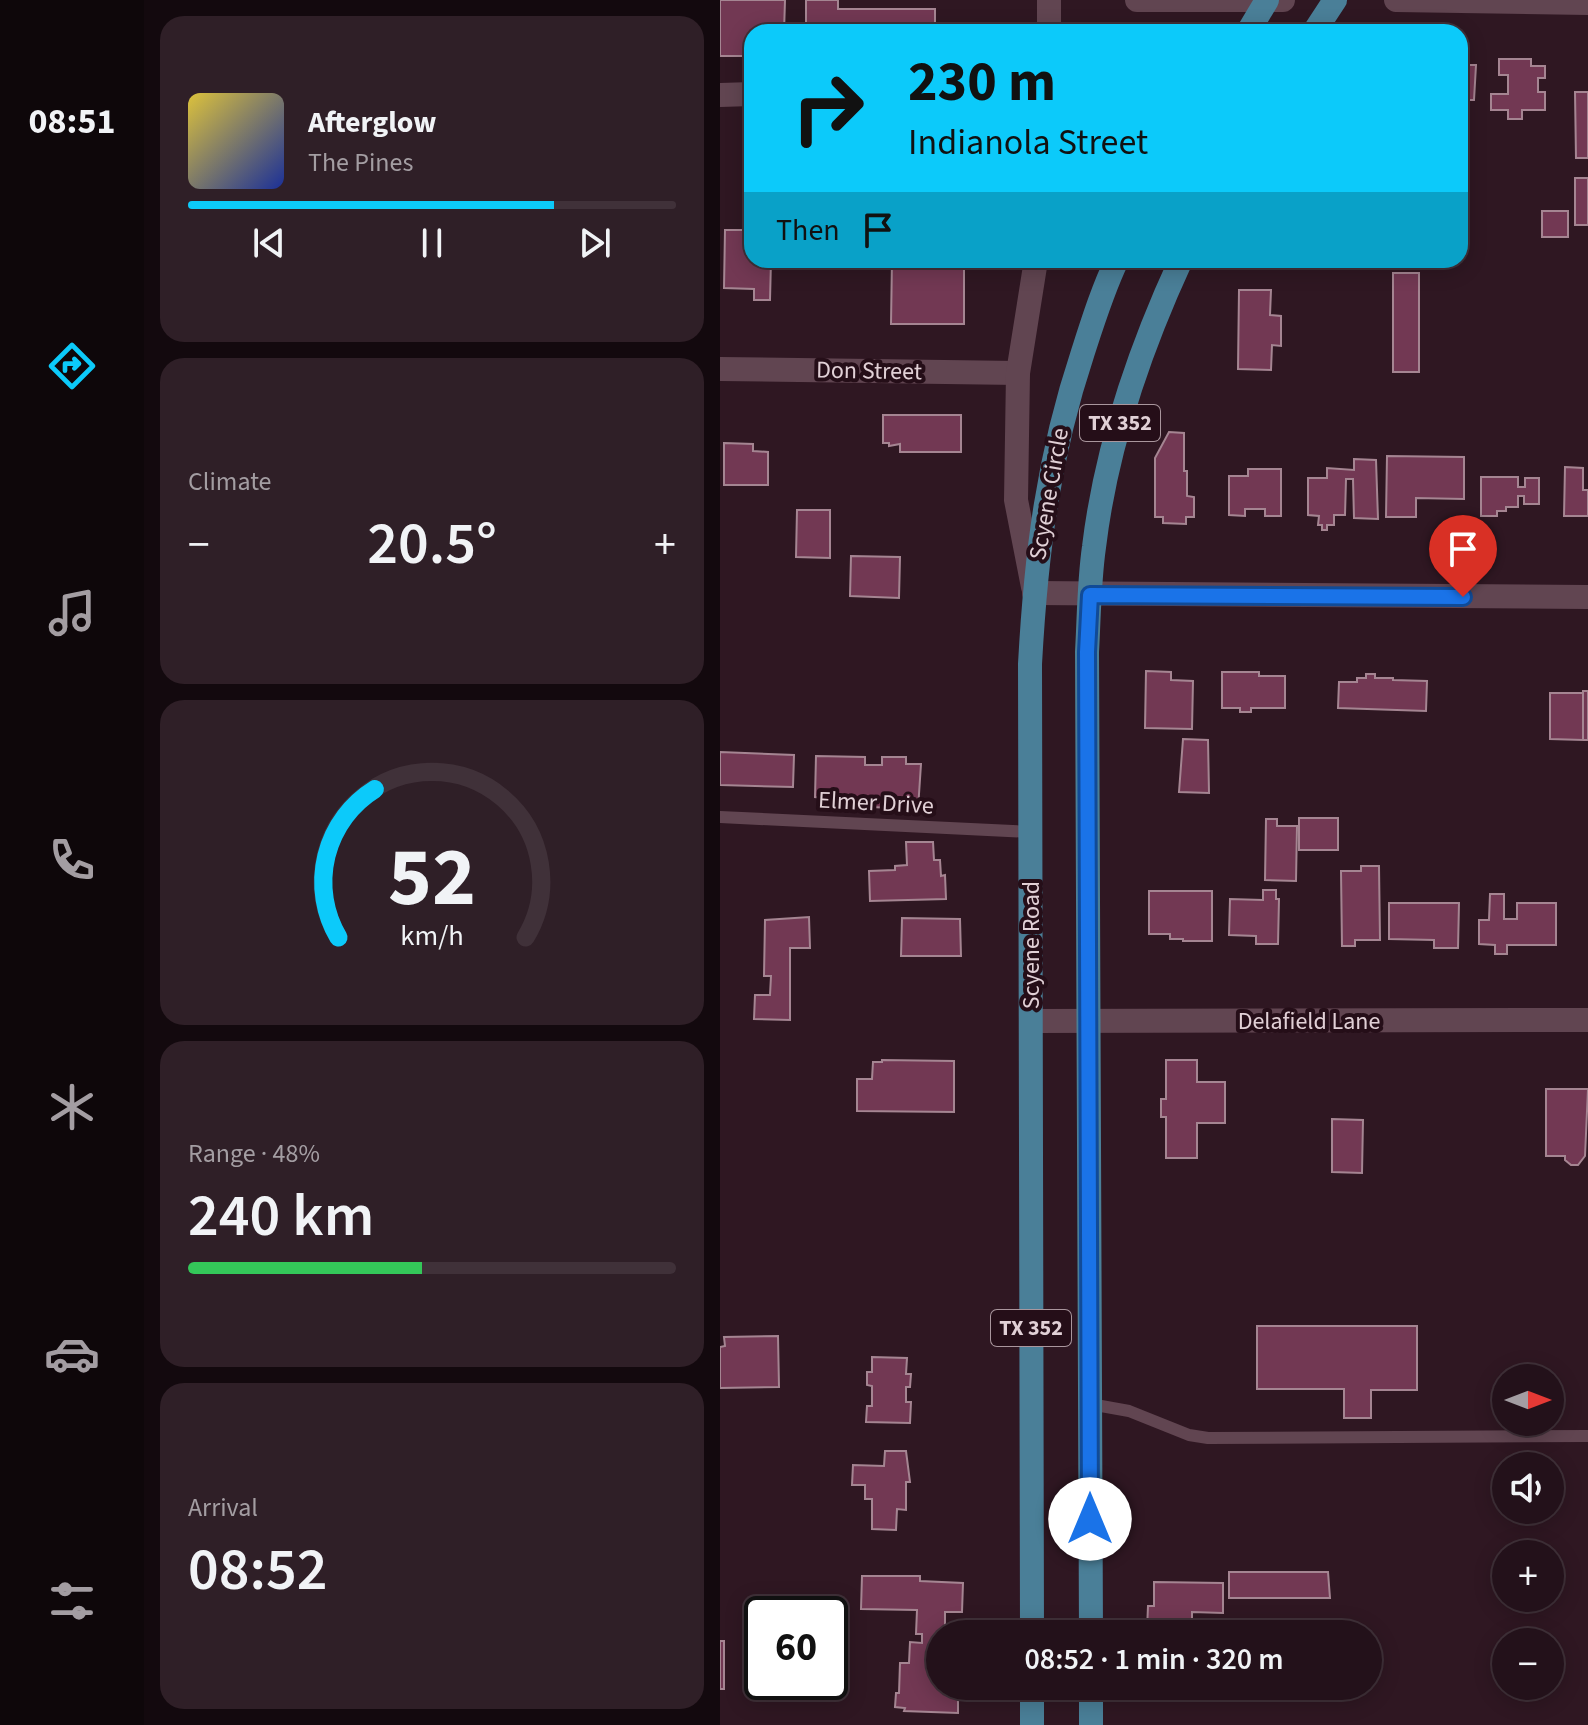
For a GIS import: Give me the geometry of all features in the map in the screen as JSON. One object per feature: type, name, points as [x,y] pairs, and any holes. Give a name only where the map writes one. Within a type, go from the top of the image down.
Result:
[{"type":"main road","points":[[1253,24],[1267,0]]},
{"type":"main road","points":[[1319,24],[1335,0]]},
{"type":"main road","name":"Scyene Circle","points":[[1034,593],[1039,538],[1064,412],[1114,268]]},
{"type":"main road","name":"TX 352","points":[[1091,1620],[1087,667],[1090,595],[1096,533],[1121,418],[1145,343],[1178,268]]},
{"type":"main road","name":"Scyene Road","points":[[1032,1620],[1030,664],[1034,593]]},
{"type":"main road","points":[[1032,1700],[1032,1725]]},
{"type":"main road","points":[[1091,1700],[1091,1725]]},
{"type":"street","points":[[1049,0],[1049,24]]},
{"type":"street","points":[[1137,0],[1283,0]]},
{"type":"street","points":[[1396,0],[1588,3]]},
{"type":"street","points":[[720,95],[744,94]]},
{"type":"street","name":"Scyene Road","points":[[1034,593],[1016,500],[1018,373],[1035,268]]},
{"type":"street","name":"Don Street","points":[[720,369],[1018,373]]},
{"type":"street","points":[[1034,593],[1588,597]]},
{"type":"street","name":"Delafield Lane","points":[[1031,1021],[1588,1020]]},
{"type":"lane","name":"Elmer Drive","points":[[720,817],[1031,832]]},
{"type":"lane","points":[[1090,1404],[1129,1411],[1189,1435],[1208,1438],[1588,1436]]},
{"type":"building","points":[[720,0],[785,0],[784,24],[744,24],[744,56],[720,56]]},
{"type":"building","points":[[806,0],[838,0],[838,9],[935,9],[935,23],[945,23],[945,24],[806,24]]},
{"type":"building","points":[[1499,59],[1531,59],[1531,66],[1545,66],[1545,78],[1538,78],[1538,92],[1545,92],[1545,110],[1522,110],[1522,119],[1508,119],[1508,110],[1491,110],[1491,94],[1508,94],[1508,75],[1499,75]]},
{"type":"building","points":[[1468,65],[1476,65],[1474,100],[1468,100]]},
{"type":"building","points":[[1575,92],[1588,92],[1588,158],[1576,158]]},
{"type":"building","points":[[1575,178],[1588,178],[1588,225],[1575,225]]},
{"type":"building","points":[[1542,211],[1568,211],[1568,237],[1542,237]]},
{"type":"building","points":[[725,230],[744,230],[744,268],[771,268],[770,300],[754,300],[754,289],[724,288]]},
{"type":"building","points":[[892,268],[964,268],[964,324],[891,324]]},
{"type":"building","points":[[1393,273],[1419,273],[1419,372],[1393,372]]},
{"type":"building","points":[[1239,290],[1271,290],[1270,315],[1281,316],[1281,346],[1272,345],[1271,370],[1238,369]]},
{"type":"building","points":[[883,415],[961,415],[961,452],[900,452],[900,444],[889,446],[889,443],[883,443]]},
{"type":"building","points":[[1169,432],[1184,433],[1187,496],[1194,497],[1194,517],[1186,517],[1186,524],[1163,523],[1163,517],[1155,517],[1155,458]]},
{"type":"building","points":[[724,443],[753,444],[753,451],[768,452],[768,485],[724,485]]},
{"type":"building","points":[[1387,456],[1464,457],[1464,499],[1416,498],[1416,517],[1386,517]]},
{"type":"building","points":[[1354,459],[1376,460],[1378,519],[1354,518],[1353,479],[1346,479],[1345,515],[1334,515],[1334,525],[1327,525],[1327,530],[1322,530],[1322,525],[1318,525],[1319,516],[1308,515],[1308,478],[1327,478],[1327,468],[1354,470]]},
{"type":"building","points":[[1565,467],[1583,468],[1583,490],[1588,490],[1588,516],[1564,516]]},
{"type":"building","points":[[1248,469],[1281,469],[1281,516],[1265,516],[1265,509],[1245,509],[1245,516],[1229,515],[1229,476],[1248,476]]},
{"type":"building","points":[[1481,477],[1518,477],[1518,487],[1525,487],[1525,478],[1539,478],[1539,504],[1524,504],[1524,496],[1518,496],[1518,507],[1506,507],[1506,511],[1497,511],[1497,516],[1481,516]]},
{"type":"building","points":[[797,510],[830,510],[830,558],[796,557]]},
{"type":"building","points":[[851,556],[900,557],[899,598],[850,596]]},
{"type":"building","points":[[1146,671],[1171,672],[1171,680],[1193,681],[1192,729],[1145,728]]},
{"type":"building","points":[[1222,672],[1285,676],[1285,708],[1251,708],[1251,712],[1240,712],[1240,708],[1222,708]]},
{"type":"building","points":[[1366,674],[1375,674],[1375,678],[1427,681],[1426,711],[1338,708],[1339,682],[1357,682],[1357,678],[1366,678]]},
{"type":"building","points":[[1583,691],[1588,691],[1588,740],[1583,740]]},
{"type":"building","points":[[1550,693],[1583,693],[1583,740],[1550,739]]},
{"type":"building","points":[[1183,739],[1208,740],[1209,793],[1179,792]]},
{"type":"building","points":[[720,752],[794,755],[793,787],[720,785]]},
{"type":"building","points":[[816,756],[865,757],[865,765],[882,765],[882,757],[906,757],[906,764],[921,764],[918,809],[822,805],[823,798],[815,797]]},
{"type":"building","points":[[1299,818],[1338,818],[1338,850],[1299,850]]},
{"type":"building","points":[[1266,819],[1277,819],[1277,826],[1297,826],[1296,881],[1265,880]]},
{"type":"building","points":[[906,842],[933,842],[934,860],[940,860],[941,876],[945,875],[946,899],[870,901],[869,871],[895,870],[895,866],[907,865]]},
{"type":"building","points":[[1361,866],[1379,866],[1380,940],[1355,940],[1355,946],[1342,946],[1341,871],[1361,871]]},
{"type":"building","points":[[1263,890],[1276,890],[1276,899],[1279,899],[1278,944],[1256,944],[1256,936],[1229,935],[1230,899],[1263,900]]},
{"type":"building","points":[[1149,891],[1212,891],[1212,941],[1183,941],[1170,939],[1170,934],[1149,934]]},
{"type":"building","points":[[1490,894],[1504,894],[1504,919],[1517,919],[1517,903],[1556,903],[1556,945],[1507,945],[1507,954],[1495,954],[1495,945],[1479,944],[1479,920],[1489,920]]},
{"type":"building","points":[[1389,903],[1459,903],[1458,948],[1434,948],[1434,940],[1389,939]]},
{"type":"building","points":[[809,917],[810,948],[790,948],[790,1020],[754,1019],[755,995],[770,995],[771,976],[764,976],[765,920]]},
{"type":"building","points":[[902,918],[960,919],[961,956],[901,956]]},
{"type":"building","points":[[1166,1060],[1197,1060],[1197,1082],[1225,1082],[1225,1123],[1197,1123],[1197,1158],[1166,1158],[1166,1117],[1161,1117],[1161,1099],[1166,1099]]},
{"type":"building","points":[[954,1061],[954,1112],[857,1111],[857,1079],[872,1079],[873,1062]]},
{"type":"building","points":[[1546,1089],[1588,1089],[1585,1156],[1578,1165],[1571,1165],[1565,1156],[1546,1156]]},
{"type":"building","points":[[1332,1119],[1363,1120],[1362,1173],[1332,1172]]},
{"type":"building","points":[[1257,1326],[1417,1326],[1417,1390],[1371,1390],[1371,1418],[1344,1418],[1344,1389],[1257,1389]]},
{"type":"building","points":[[778,1336],[779,1387],[720,1388],[720,1347],[725,1346],[724,1337]]},
{"type":"building","points":[[872,1357],[907,1358],[906,1374],[911,1374],[910,1387],[906,1387],[906,1402],[911,1402],[910,1423],[866,1422],[867,1406],[872,1406],[872,1386],[867,1385],[867,1372],[872,1372]]},
{"type":"building","points":[[885,1451],[906,1451],[910,1482],[906,1482],[906,1510],[897,1509],[896,1530],[872,1529],[872,1499],[865,1499],[865,1485],[852,1485],[853,1465],[884,1466]]},
{"type":"building","points":[[1229,1572],[1328,1572],[1330,1598],[1229,1598]]},
{"type":"building","points":[[862,1576],[920,1576],[920,1581],[963,1583],[962,1612],[945,1612],[945,1620],[926,1620],[926,1700],[958,1700],[958,1713],[904,1711],[905,1708],[895,1707],[900,1663],[909,1663],[910,1642],[922,1643],[922,1634],[916,1634],[917,1610],[861,1609]]},
{"type":"building","points":[[1154,1582],[1223,1583],[1223,1613],[1192,1612],[1192,1620],[1147,1620],[1148,1606],[1154,1606]]},
{"type":"building","points":[[720,1641],[724,1641],[724,1689],[720,1689]]},
{"type":"route","points":[[1090,1519],[1087,652],[1090,595],[1463,597]]}]
